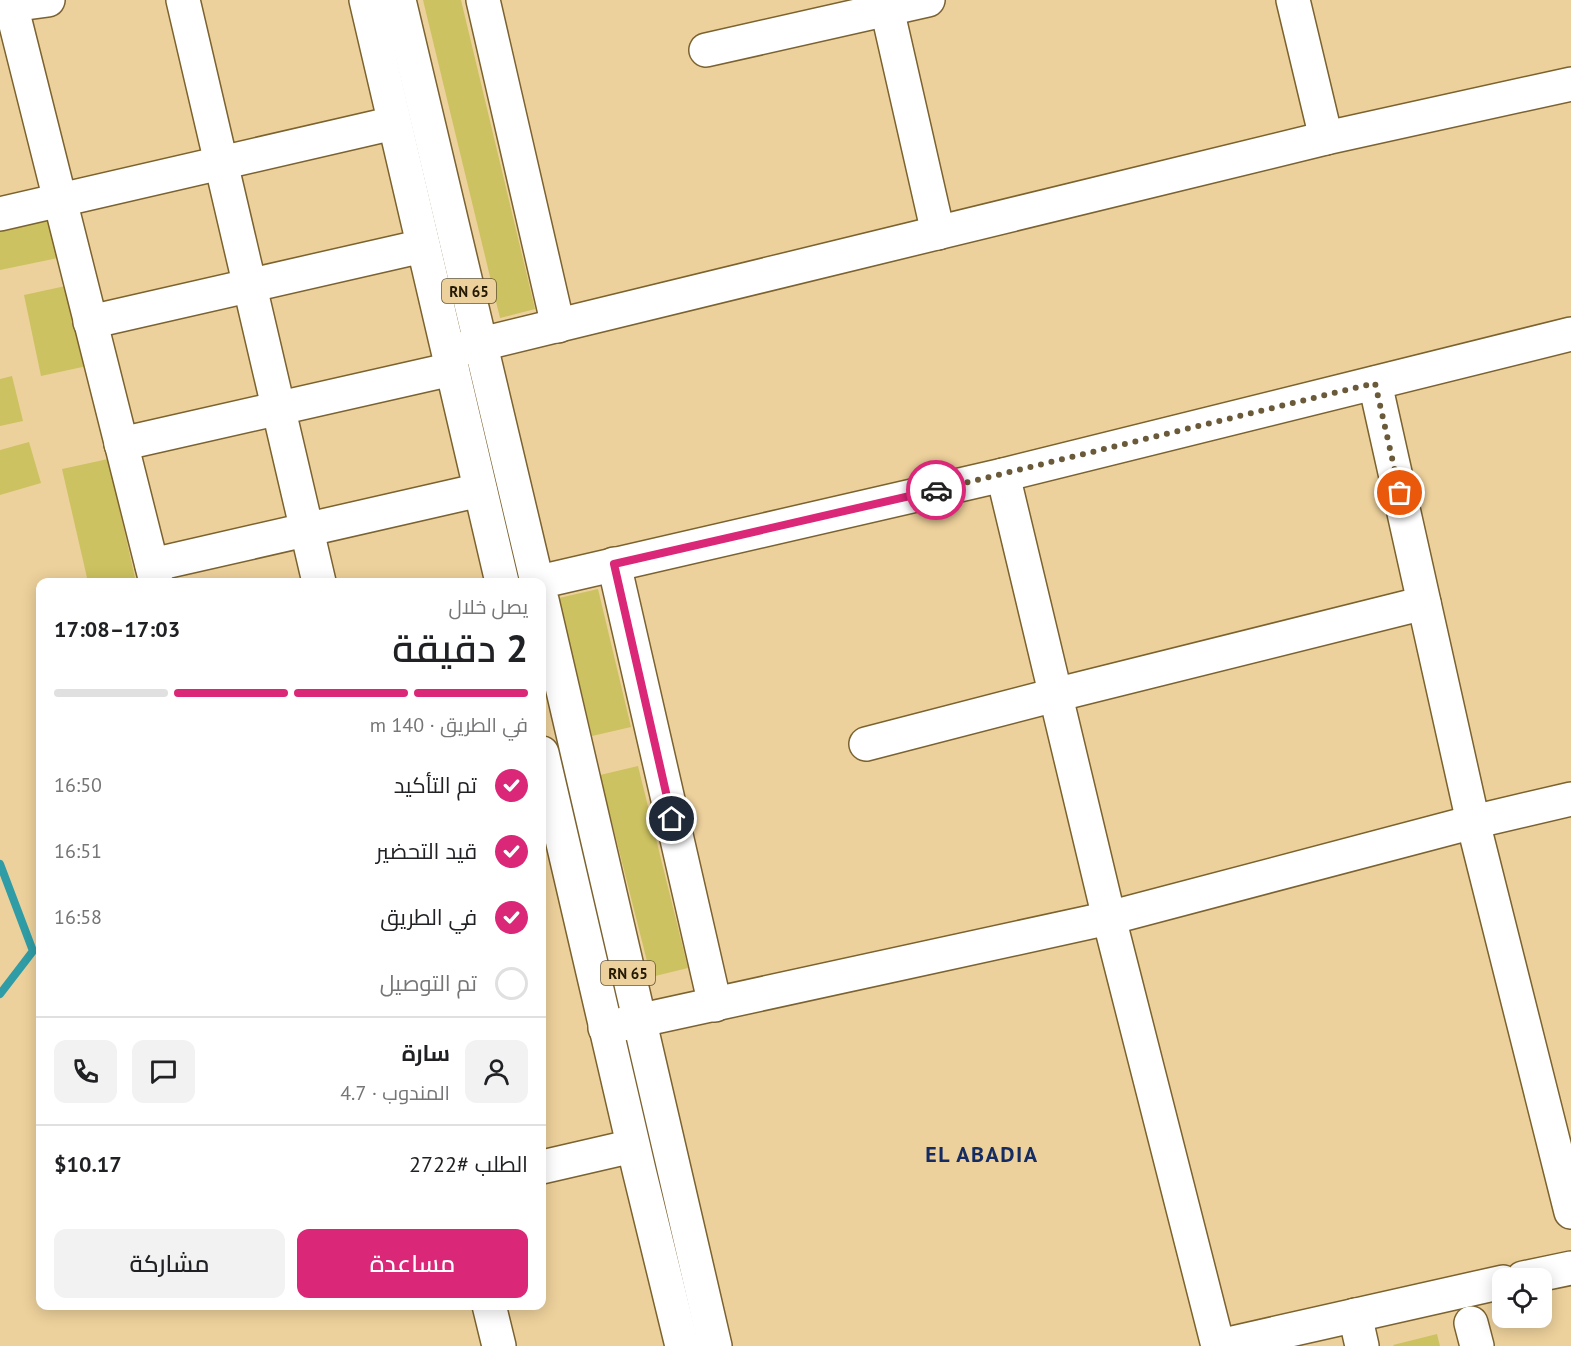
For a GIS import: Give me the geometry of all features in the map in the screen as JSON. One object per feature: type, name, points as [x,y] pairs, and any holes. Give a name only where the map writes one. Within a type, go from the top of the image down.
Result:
[{"type":"street","points":[[48,0],[5,7],[60,200],[154,574],[307,531],[480,490]]},
{"type":"street","points":[[183,0],[318,578]]},
{"type":"street","name":"RN 65","points":[[366,0],[501,578]]},
{"type":"street","name":"RN 65","points":[[399,0],[537,578]]},
{"type":"street","points":[[483,0],[558,326]]},
{"type":"street","points":[[706,50],[886,5],[928,0]]},
{"type":"street","points":[[1293,0],[1326,138]]},
{"type":"street","points":[[886,5],[938,233]]},
{"type":"street","points":[[121,444],[279,408],[450,361],[482,344],[1326,138],[1571,84]]},
{"type":"street","points":[[0,214],[394,123]]},
{"type":"street","points":[[90,322],[423,246]]},
{"type":"street","points":[[546,580],[1003,475],[1571,334]]},
{"type":"street","points":[[1375,383],[1473,822],[1571,1212]]},
{"type":"street","points":[[1003,475],[1110,918],[1218,1346],[1359,1331],[1492,1286]]},
{"type":"street","points":[[614,564],[715,1005]]},
{"type":"street","points":[[866,744],[1425,603]]},
{"type":"street","name":"RN 65","points":[[546,617],[715,1346]]},
{"type":"street","name":"RN 65","points":[[546,770],[605,1028],[682,1346]]},
{"type":"street","points":[[605,1028],[1110,918],[1473,822],[1571,799]]},
{"type":"street","points":[[546,1166],[633,1146]]},
{"type":"street","points":[[1552,1272],[1571,1268]]},
{"type":"street","points":[[490,1310],[499,1346]]},
{"type":"building","points":[[423,0],[461,0],[535,309],[500,318]]},
{"type":"building","points":[[50,217],[58,258],[0,270],[0,227]]},
{"type":"building","points":[[70,285],[87,366],[41,376],[24,295]]},
{"type":"building","points":[[12,376],[23,421],[0,426],[0,379]]},
{"type":"building","points":[[29,442],[41,483],[0,495],[0,450]]},
{"type":"building","points":[[108,459],[135,578],[87,578],[62,469]]},
{"type":"building","points":[[598,589],[631,727],[592,736],[559,598]]},
{"type":"building","points":[[638,766],[688,968],[651,977],[600,775]]},
{"type":"building","points":[[1437,1334],[1440,1346],[1393,1345]]},
{"type":"waterway","points":[[0,864],[33,951],[0,994]]},
{"type":"way so far","points":[[936,490],[1375,383],[1400,493]]},
{"type":"district","name":"EL ABADIA","points":[[982,1154]]},
{"type":"route","points":[[672,819],[614,564],[936,490]]}]
